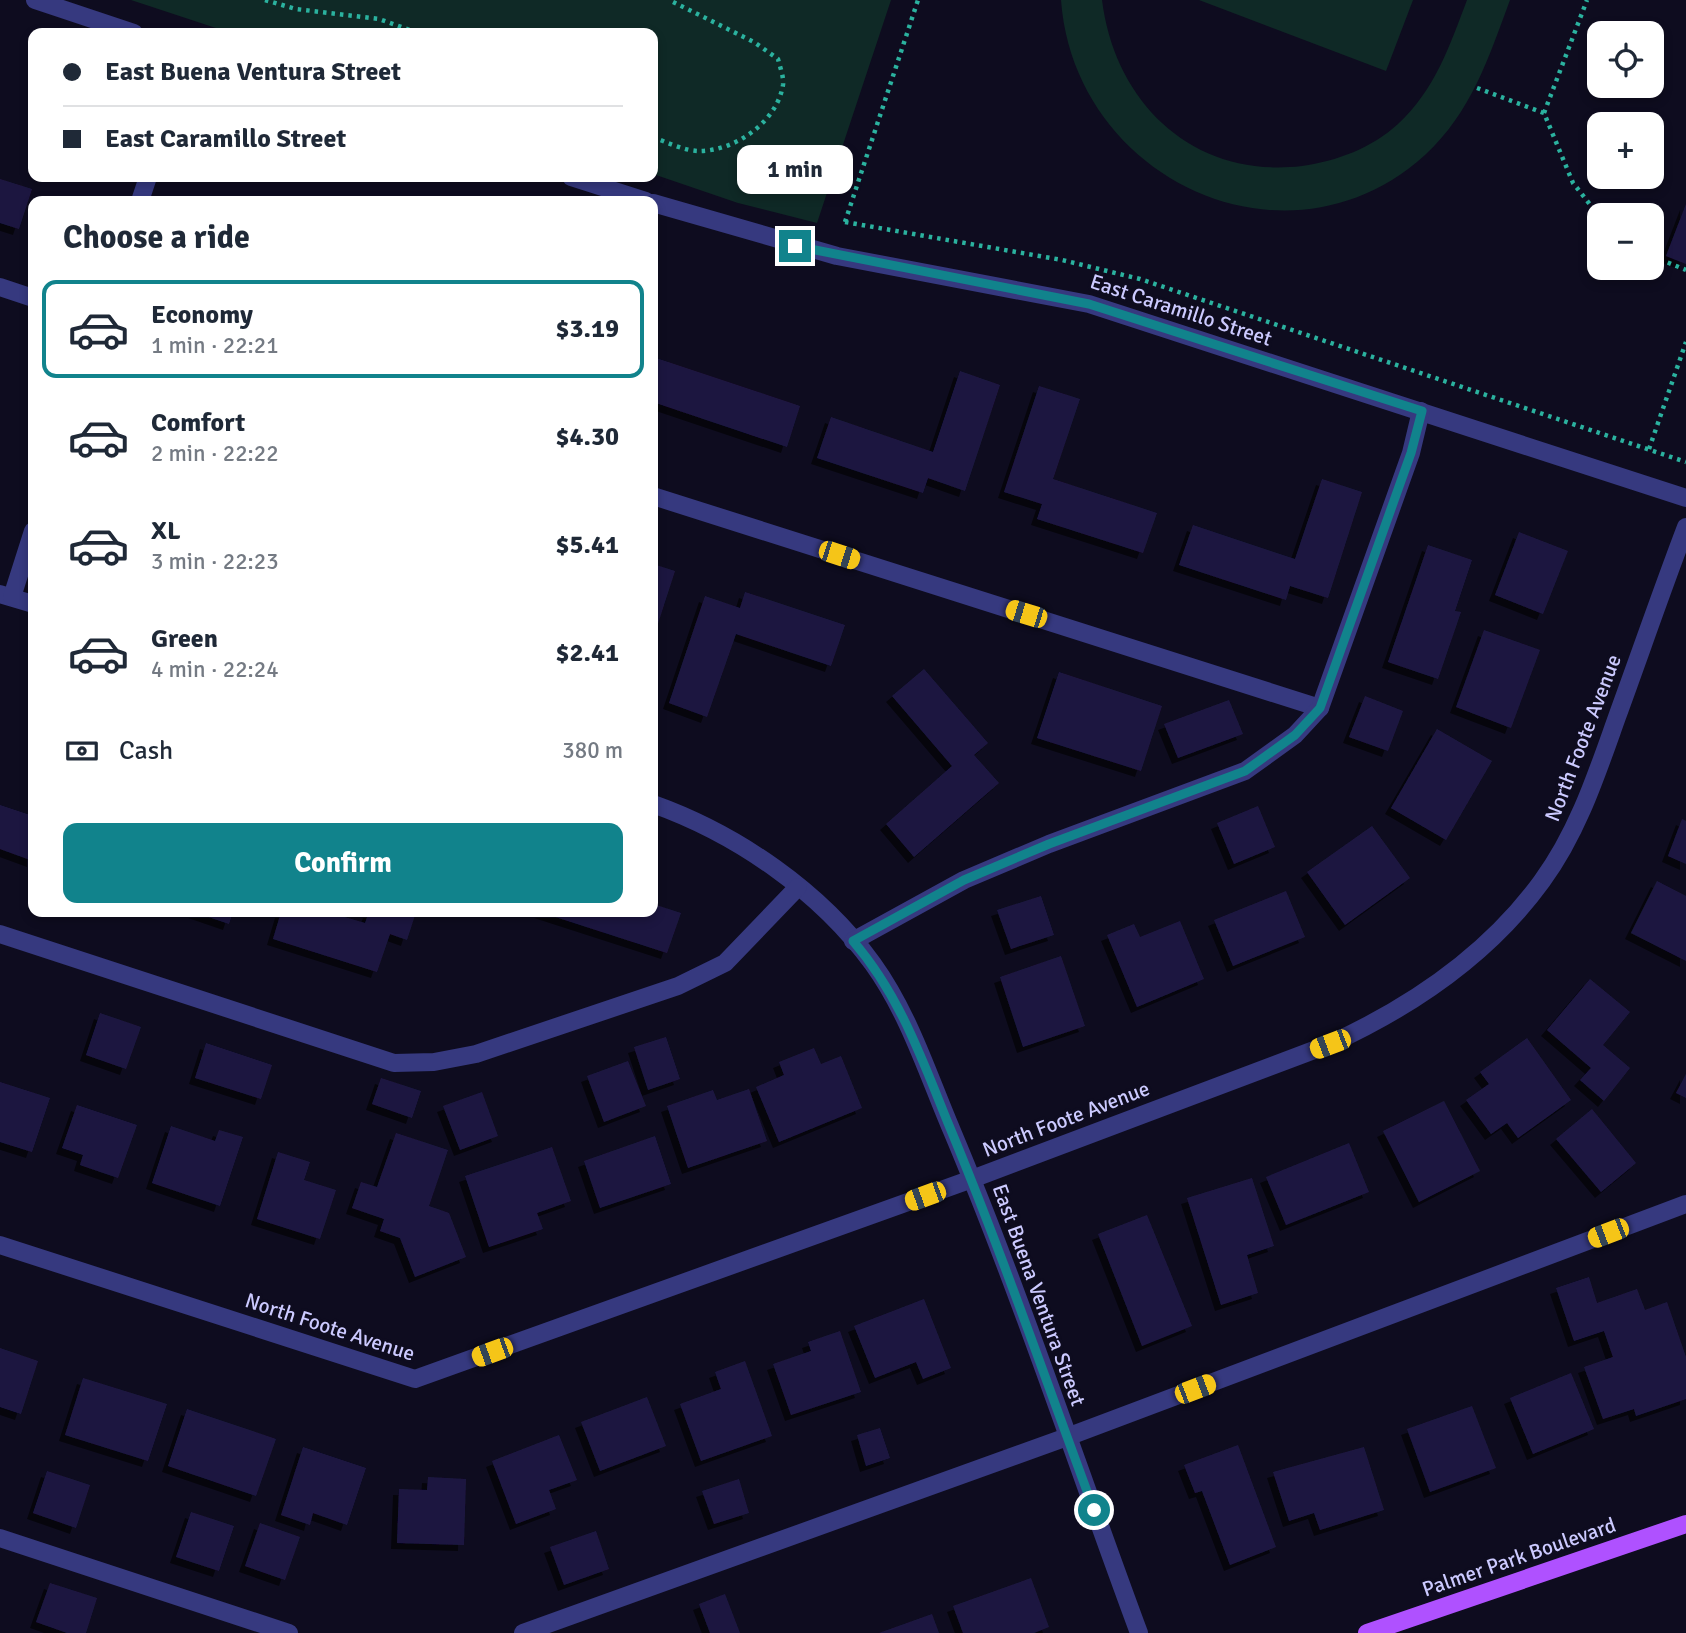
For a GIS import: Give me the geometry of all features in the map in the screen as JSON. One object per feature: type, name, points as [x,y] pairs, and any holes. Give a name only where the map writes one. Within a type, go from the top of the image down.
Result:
[{"type":"main road","name":"Palmer Park Boulevard","points":[[1367,1633],[1686,1524]]},
{"type":"street","points":[[35,0],[119,28]]},
{"type":"street","points":[[587,182],[630,196]]},
{"type":"street","name":"East Caramillo Street","points":[[658,204],[837,256],[1089,304],[1686,498]]},
{"type":"street","points":[[0,287],[28,296]]},
{"type":"street","points":[[853,941],[964,880],[1049,844],[1245,771],[1295,735],[1320,708],[1411,453],[1422,411]]},
{"type":"street","points":[[658,498],[1320,708]]},
{"type":"street","name":"North Foote Avenue","points":[[0,1245],[415,1379],[972,1179],[1330,1044],[1376,1023],[1422,994],[1470,957],[1509,920],[1534,891],[1570,836],[1595,780],[1686,527]]},
{"type":"street","points":[[28,543],[6,595],[28,602]]},
{"type":"street","name":"East Buena Ventura Street","points":[[658,806],[727,836],[798,887],[853,941],[872,963],[897,1001],[972,1179],[1139,1633]]},
{"type":"street","points":[[0,934],[394,1063],[434,1062],[476,1054],[678,986],[725,963],[798,887]]},
{"type":"street","points":[[523,1633],[1067,1437],[1686,1204]]},
{"type":"street","points":[[0,1538],[289,1633]]},
{"type":"path","points":[[265,0],[296,9],[379,19],[404,28]]},
{"type":"path","points":[[658,139],[698,151],[724,147],[744,139],[775,108],[783,83],[778,59],[754,41],[669,0]]},
{"type":"path","points":[[837,256],[845,222],[918,0]]},
{"type":"path","points":[[1587,0],[1544,113],[1573,183],[1589,203]]},
{"type":"path","points":[[1476,88],[1544,113]]},
{"type":"path","points":[[845,222],[1062,260],[1140,279],[1686,462]]},
{"type":"path","points":[[1664,261],[1686,270]]},
{"type":"path","points":[[1649,449],[1686,342]]},
{"type":"green space","points":[[131,0],[891,0],[817,223],[738,203],[658,176],[658,28],[216,28]]},
{"type":"green space","points":[[1061,0],[1102,0],[1110,38],[1124,72],[1143,102],[1166,127],[1195,147],[1227,160],[1263,167],[1302,166],[1328,161],[1377,140],[1411,111],[1432,82],[1467,0],[1510,0],[1477,83],[1467,103],[1441,139],[1425,155],[1370,192],[1312,209],[1253,208],[1196,192],[1145,161],[1104,117],[1075,63]]},
{"type":"green space","points":[[1199,0],[1413,0],[1386,71]]},
{"type":"building","points":[[0,179],[32,189],[19,229],[0,223]]},
{"type":"building","points":[[1686,204],[1686,264],[1666,256]]},
{"type":"building","points":[[658,359],[800,406],[787,447],[658,404]]},
{"type":"building","points":[[960,371],[1000,385],[965,491],[928,478],[923,493],[817,458],[831,417],[933,452]]},
{"type":"building","points":[[1039,386],[1080,399],[1053,479],[1157,513],[1143,553],[1037,519],[1042,504],[1004,492]]},
{"type":"building","points":[[1322,479],[1362,492],[1328,598],[1290,586],[1286,600],[1179,565],[1193,525],[1295,559]]},
{"type":"building","points":[[1519,532],[1568,551],[1543,614],[1495,595]]},
{"type":"building","points":[[1428,545],[1472,560],[1455,611],[1461,612],[1438,679],[1388,662]]},
{"type":"building","points":[[658,566],[675,571],[658,624]]},
{"type":"building","points":[[745,592],[845,625],[831,666],[736,634],[707,717],[669,703],[705,596],[740,608]]},
{"type":"building","points":[[1484,630],[1540,650],[1511,728],[1456,707]]},
{"type":"building","points":[[924,669],[988,743],[974,755],[999,783],[914,857],[886,824],[952,766],[892,696]]},
{"type":"building","points":[[1059,672],[1162,706],[1141,771],[1037,738]]},
{"type":"building","points":[[1365,696],[1403,711],[1388,751],[1349,737]]},
{"type":"building","points":[[1229,700],[1243,734],[1178,758],[1164,724]]},
{"type":"building","points":[[1437,729],[1492,761],[1446,840],[1391,808]]},
{"type":"building","points":[[0,805],[28,814],[28,859],[0,849]]},
{"type":"building","points":[[1258,806],[1275,847],[1234,864],[1217,823]]},
{"type":"building","points":[[1682,819],[1686,821],[1686,864],[1668,856]]},
{"type":"building","points":[[1372,826],[1410,878],[1345,925],[1307,872]]},
{"type":"building","points":[[1657,881],[1686,896],[1686,961],[1631,933]]},
{"type":"building","points":[[1286,891],[1305,937],[1233,966],[1214,920]]},
{"type":"building","points":[[1041,896],[1054,935],[1011,949],[997,910]]},
{"type":"building","points":[[658,906],[681,913],[667,953],[555,917],[658,917]]},
{"type":"building","points":[[209,917],[231,917],[229,924]]},
{"type":"building","points":[[280,917],[345,917],[365,923],[367,917],[414,917],[407,940],[390,934],[377,972],[273,939]]},
{"type":"building","points":[[1180,921],[1204,979],[1137,1007],[1107,935],[1134,924],[1140,937]]},
{"type":"building","points":[[1061,956],[1085,1026],[1023,1047],[1000,977]]},
{"type":"building","points":[[1590,979],[1630,1012],[1603,1045],[1630,1068],[1604,1101],[1580,1080],[1591,1068],[1547,1030]]},
{"type":"building","points":[[100,1013],[141,1027],[126,1069],[86,1055]]},
{"type":"building","points":[[666,1037],[680,1079],[648,1090],[634,1047]]},
{"type":"building","points":[[1527,1038],[1571,1100],[1518,1138],[1507,1123],[1491,1134],[1466,1100],[1489,1084],[1480,1072]]},
{"type":"building","points":[[206,1043],[272,1065],[261,1099],[195,1078]]},
{"type":"building","points":[[814,1048],[821,1064],[841,1056],[862,1108],[779,1142],[756,1087],[784,1075],[779,1062]]},
{"type":"building","points":[[628,1061],[646,1106],[604,1122],[587,1076]]},
{"type":"building","points":[[1686,1074],[1686,1098],[1676,1093]]},
{"type":"building","points":[[381,1078],[421,1091],[412,1118],[372,1104]]},
{"type":"building","points":[[0,1082],[50,1098],[32,1152],[0,1142]]},
{"type":"building","points":[[749,1089],[767,1141],[688,1168],[667,1106],[713,1090],[717,1100]]},
{"type":"building","points":[[482,1092],[498,1136],[460,1150],[443,1106]]},
{"type":"building","points":[[1444,1101],[1480,1171],[1419,1202],[1383,1131]]},
{"type":"building","points":[[77,1105],[137,1125],[118,1178],[80,1165],[83,1155],[62,1148]]},
{"type":"building","points":[[1592,1109],[1636,1163],[1601,1192],[1556,1139]]},
{"type":"building","points":[[171,1126],[215,1141],[219,1130],[243,1137],[220,1206],[152,1183]]},
{"type":"building","points":[[396,1133],[448,1150],[429,1206],[449,1213],[466,1257],[415,1277],[400,1238],[380,1231],[384,1219],[352,1208],[361,1182],[377,1187]]},
{"type":"building","points":[[655,1136],[671,1184],[600,1208],[584,1161]]},
{"type":"building","points":[[1349,1143],[1369,1192],[1286,1225],[1266,1177]]},
{"type":"building","points":[[552,1147],[571,1201],[537,1213],[543,1229],[489,1247],[465,1176]]},
{"type":"building","points":[[278,1152],[310,1162],[304,1180],[336,1190],[320,1239],[257,1219]]},
{"type":"building","points":[[1252,1178],[1274,1246],[1247,1255],[1258,1293],[1221,1305],[1187,1198]]},
{"type":"building","points":[[1147,1215],[1192,1326],[1142,1346],[1098,1234]]},
{"type":"building","points":[[1589,1277],[1597,1303],[1637,1289],[1645,1310],[1667,1302],[1686,1357],[1686,1399],[1636,1416],[1634,1409],[1603,1419],[1584,1367],[1613,1357],[1604,1331],[1574,1341],[1556,1288]]},
{"type":"building","points":[[924,1299],[951,1368],[923,1379],[916,1362],[875,1378],[854,1326]]},
{"type":"building","points":[[840,1331],[861,1392],[791,1415],[773,1364],[811,1351],[808,1342]]},
{"type":"building","points":[[0,1348],[38,1361],[21,1414],[0,1407]]},
{"type":"building","points":[[745,1361],[772,1436],[701,1461],[680,1404],[721,1389],[715,1372]]},
{"type":"building","points":[[1571,1373],[1594,1429],[1533,1454],[1510,1398]]},
{"type":"building","points":[[83,1378],[167,1404],[148,1461],[65,1435]]},
{"type":"building","points":[[647,1397],[666,1446],[600,1471],[581,1422]]},
{"type":"building","points":[[1472,1406],[1496,1468],[1430,1492],[1407,1429]]},
{"type":"building","points":[[187,1409],[276,1439],[256,1496],[168,1466]]},
{"type":"building","points":[[880,1428],[890,1458],[866,1466],[857,1435]]},
{"type":"building","points":[[559,1435],[577,1480],[549,1490],[556,1509],[516,1524],[492,1461]]},
{"type":"building","points":[[1238,1445],[1276,1547],[1230,1565],[1202,1491],[1195,1493],[1184,1465]]},
{"type":"building","points":[[303,1447],[366,1468],[347,1525],[313,1513],[310,1525],[281,1515]]},
{"type":"building","points":[[1364,1447],[1384,1510],[1320,1530],[1314,1513],[1289,1521],[1273,1472]]},
{"type":"building","points":[[47,1471],[90,1485],[76,1528],[33,1513]]},
{"type":"building","points":[[428,1477],[466,1479],[464,1545],[397,1543],[399,1489],[427,1490]]},
{"type":"building","points":[[739,1479],[749,1513],[714,1524],[702,1491]]},
{"type":"building","points":[[191,1512],[234,1526],[219,1571],[176,1557]]},
{"type":"building","points":[[260,1523],[300,1537],[285,1580],[245,1566]]},
{"type":"building","points":[[596,1531],[609,1569],[564,1585],[550,1547]]},
{"type":"building","points":[[1031,1578],[1049,1627],[1034,1633],[963,1633],[953,1606]]},
{"type":"building","points":[[50,1583],[97,1598],[86,1633],[67,1633],[36,1622]]},
{"type":"building","points":[[725,1594],[740,1633],[710,1633],[699,1604]]},
{"type":"building","points":[[932,1614],[939,1633],[879,1633]]},
{"type":"route","points":[[795,246],[1089,304],[1422,411],[1411,453],[1320,708],[1295,735],[1245,771],[1049,844],[964,880],[853,941],[872,963],[897,1001],[972,1179],[1094,1510]]}]
